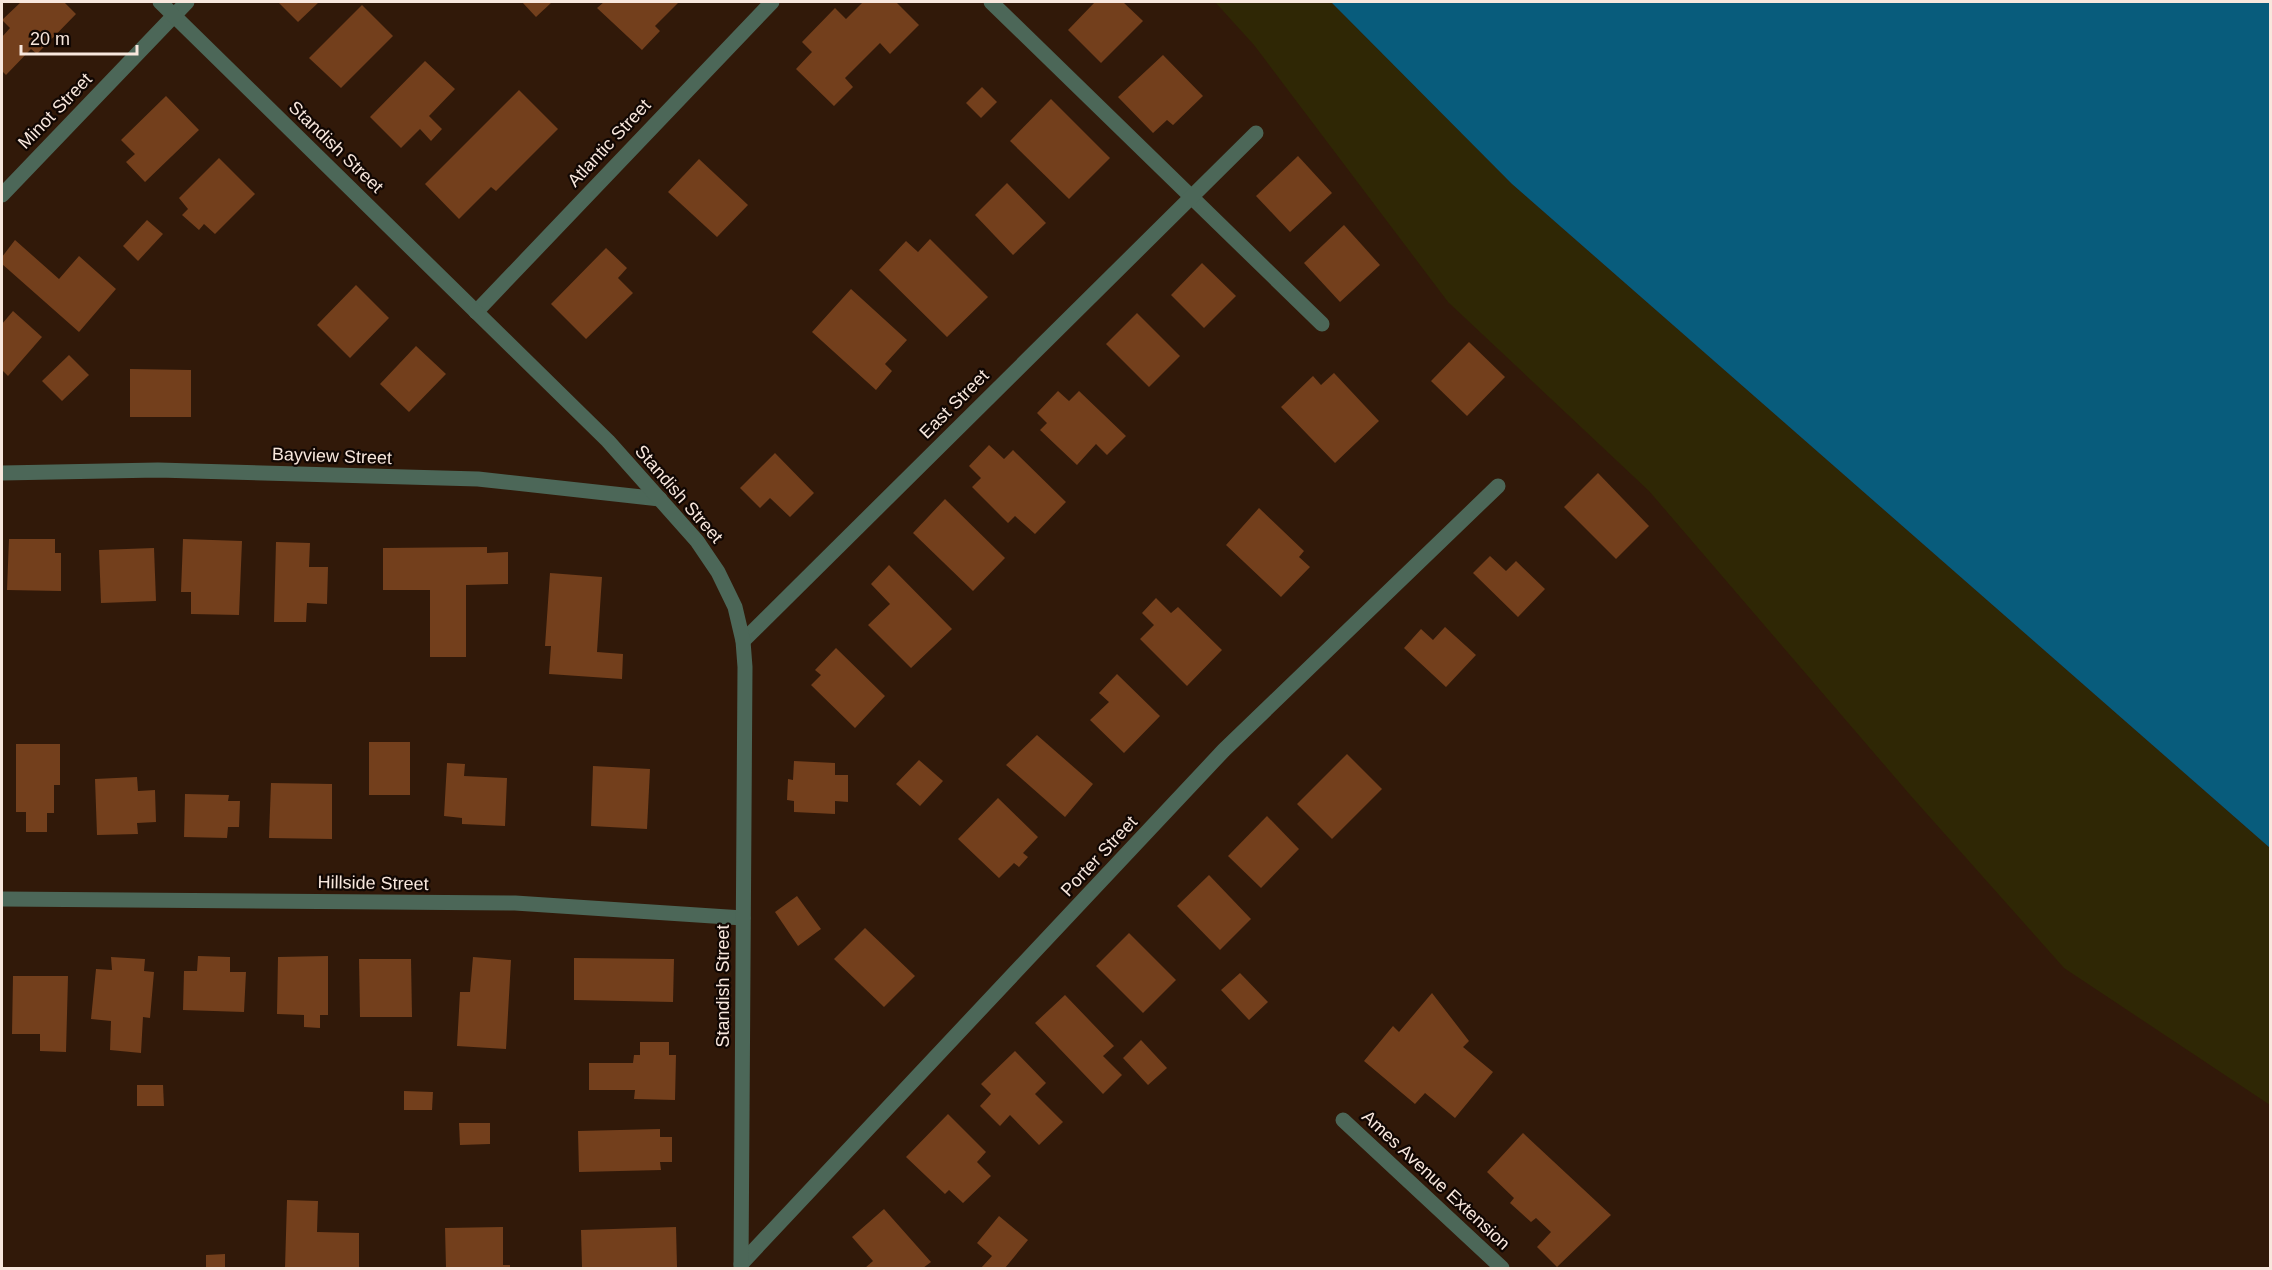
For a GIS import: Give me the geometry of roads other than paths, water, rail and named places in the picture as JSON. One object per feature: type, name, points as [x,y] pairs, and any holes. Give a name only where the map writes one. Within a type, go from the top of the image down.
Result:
[{"type":"street","name":"Standish Street","points":[[160,2],[608,441],[697,541],[718,573],[735,607],[743,641],[741,1266]]},
{"type":"street","name":"Minot Street","points":[[2,195],[187,2]]},
{"type":"street","name":"Atlantic Street","points":[[476,312],[772,2]]},
{"type":"street","points":[[991,2],[1322,324]]},
{"type":"street","name":"East Street","points":[[743,641],[1256,133]]},
{"type":"street","name":"Bayview Street","points":[[2,473],[158,470],[478,479],[660,499]]},
{"type":"street","name":"Porter Street","points":[[741,1266],[1224,750],[1497,486]]},
{"type":"street","name":"Hillside Street","points":[[2,898],[515,903],[743,918]]},
{"type":"street","name":"Ames Avenue Extension","points":[[1343,1120],[1502,1269]]},
{"type":"water","points":[[1331,2],[2270,2],[2270,848],[1512,184]]}]
